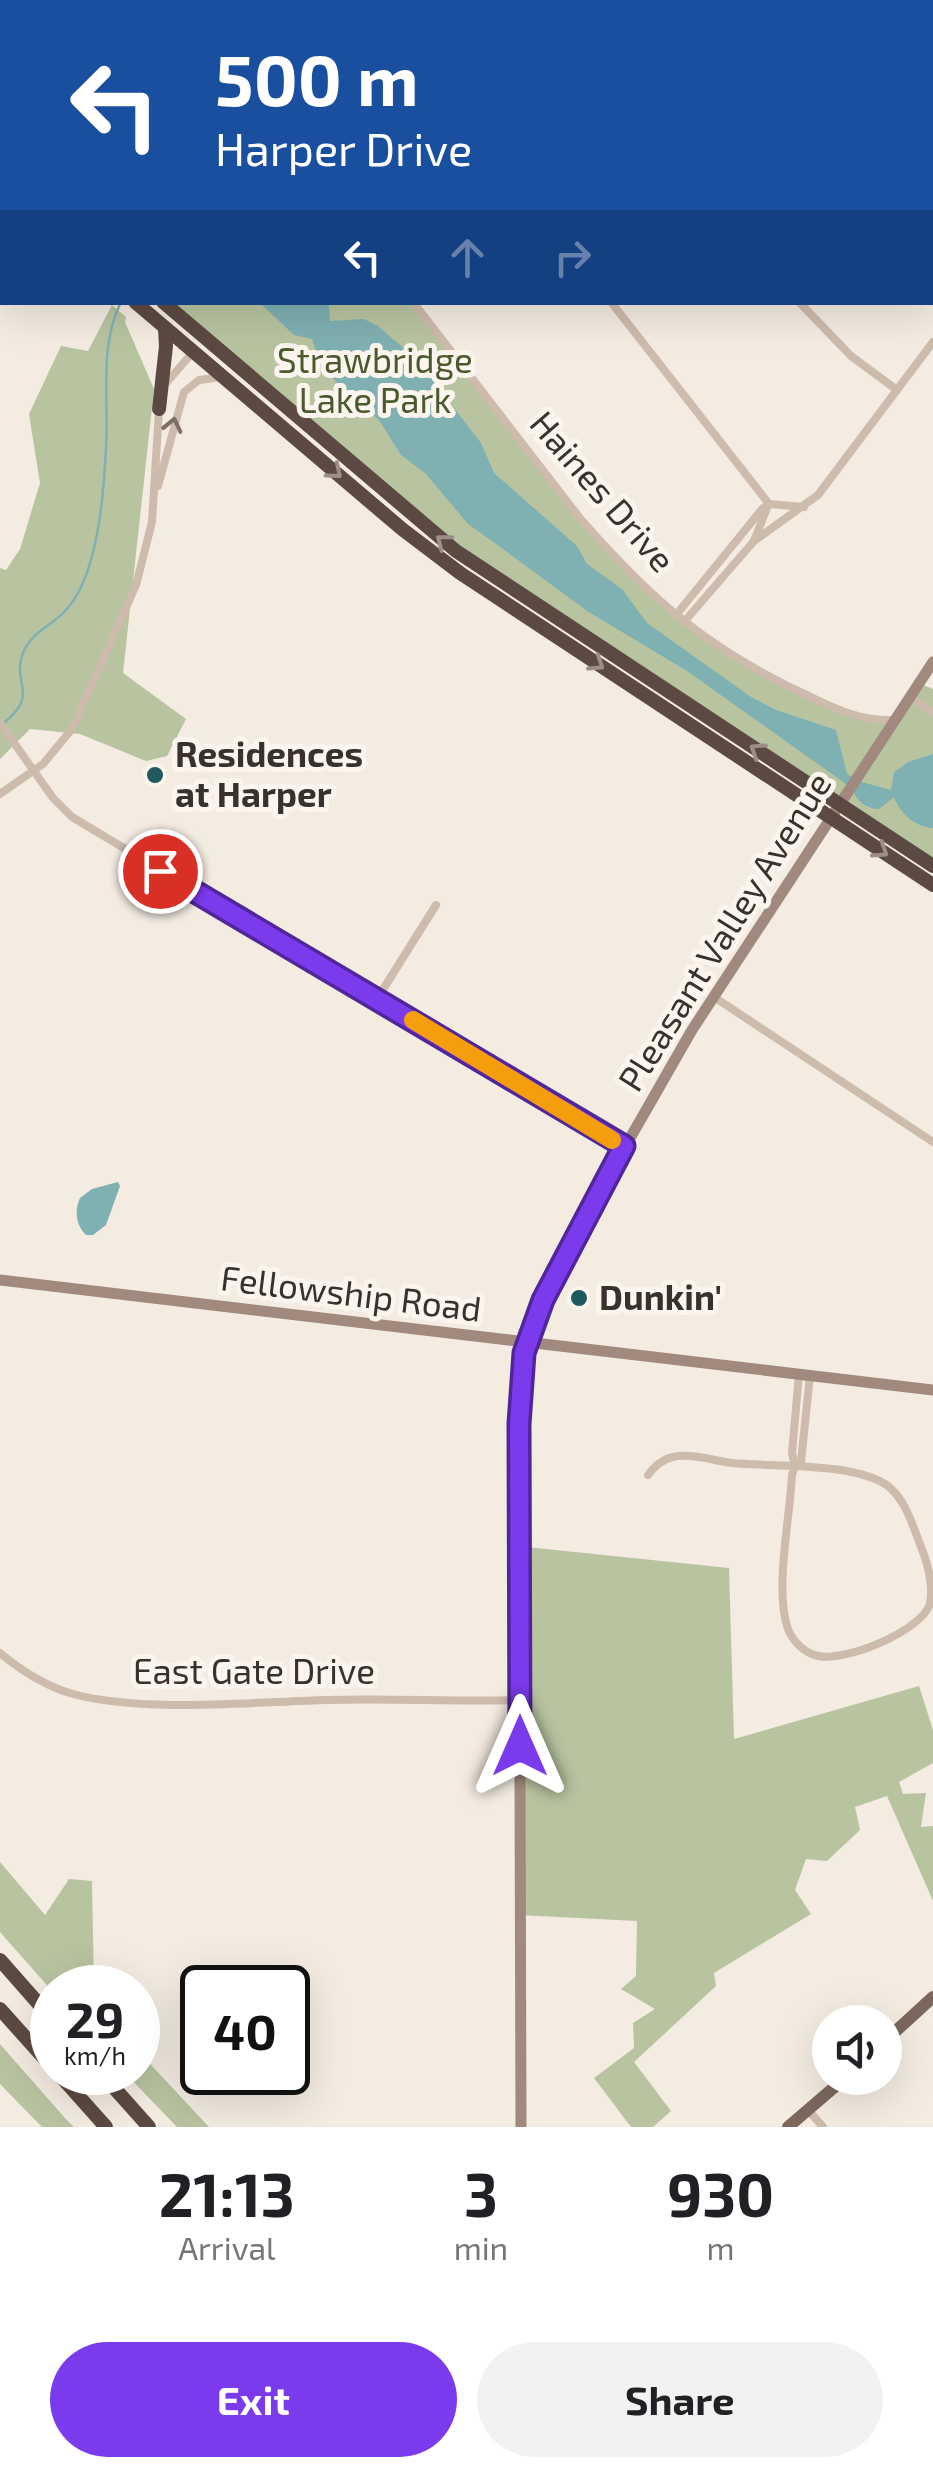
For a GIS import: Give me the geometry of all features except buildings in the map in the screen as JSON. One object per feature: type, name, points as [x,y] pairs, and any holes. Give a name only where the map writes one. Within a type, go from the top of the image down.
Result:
[{"type":"highway","points":[[139,305],[402,529],[460,573],[838,804],[933,884]]},
{"type":"highway","points":[[166,305],[456,551],[933,866]]},
{"type":"highway","points":[[159,409],[165,328]]},
{"type":"highway","points":[[193,352],[211,353],[256,382]]},
{"type":"highway","points":[[0,1960],[30,1994]]},
{"type":"highway","points":[[0,2008],[30,2042]]},
{"type":"highway","points":[[77,2095],[106,2127]]},
{"type":"highway","points":[[120,2095],[148,2127]]},
{"type":"main road","points":[[902,2025],[933,1997]]},
{"type":"main road","points":[[788,2127],[825,2095]]},
{"type":"street","name":"Haines Drive","points":[[415,305],[579,517],[676,616],[772,681],[852,716],[893,720]]},
{"type":"street","points":[[613,305],[769,504]]},
{"type":"street","points":[[803,305],[842,348],[897,390]]},
{"type":"street","points":[[684,622],[754,541],[804,507],[825,487],[933,342]]},
{"type":"street","points":[[0,794],[54,754],[72,729],[124,616],[146,555],[154,500],[159,409],[169,378],[193,352]]},
{"type":"street","points":[[154,500],[184,392],[199,380],[222,377]]},
{"type":"street","points":[[754,541],[769,504]]},
{"type":"street","points":[[676,616],[756,515],[769,504],[804,507]]},
{"type":"street","name":"Pleasant Valley Avenue","points":[[521,2127],[520,1399],[526,1342],[562,1262],[624,1146],[714,996],[933,662]]},
{"type":"street","points":[[910,698],[933,712]]},
{"type":"street","points":[[0,723],[53,798],[72,817],[624,1146]]},
{"type":"street","points":[[378,999],[436,905]]},
{"type":"street","points":[[714,996],[933,1142]]},
{"type":"street","name":"Fellowship Road","points":[[0,1280],[933,1390]]},
{"type":"street","points":[[795,1466],[801,1462],[804,1375]]},
{"type":"street","points":[[648,1475],[660,1462],[677,1456],[795,1466],[876,1479],[899,1497],[932,1584],[930,1604],[918,1622],[875,1644],[832,1657],[812,1654],[796,1642],[786,1623],[783,1600],[795,1466]]},
{"type":"street","name":"East Gate Drive","points":[[0,1653],[54,1687],[110,1700],[520,1700]]},
{"type":"street","points":[[808,2111],[823,2127]]},
{"type":"green space","points":[[112,305],[126,317],[154,389],[123,673],[186,719],[167,756],[146,761],[80,734],[30,729],[0,759],[0,568],[6,570],[20,549],[40,483],[29,414],[61,346],[88,351]]},
{"type":"green space","name":"Strawbridge Lake Park","points":[[165,305],[415,305],[579,517],[633,576],[747,667],[867,719],[893,720],[919,683],[933,689],[933,866],[523,597]]},
{"type":"green space","points":[[517,1546],[729,1568],[734,1739],[919,1686],[933,1730],[933,1763],[899,1782],[903,1794],[926,1793],[921,1827],[933,1826],[933,1901],[887,1796],[855,1807],[860,1830],[827,1861],[806,1859],[795,1890],[811,1914],[714,1973],[716,1986],[634,2062],[671,2111],[653,2127],[631,2127],[594,2078],[634,2048],[633,2023],[655,2009],[621,1989],[636,1976],[637,1921],[518,1915]]},
{"type":"green space","points":[[0,1862],[45,1915],[69,1879],[92,1881],[94,1965],[30,1966],[0,1932]]},
{"type":"green space","points":[[0,2044],[30,2078],[30,2095],[45,2095],[74,2127],[42,2127],[0,2084]]},
{"type":"green space","points":[[160,2075],[209,2127],[177,2127],[146,2095],[160,2095]]},
{"type":"water","points":[[262,305],[329,305],[330,321],[364,319],[378,326],[416,359],[481,443],[494,473],[577,546],[587,564],[622,589],[647,623],[751,697],[776,710],[836,730],[847,774],[891,790],[894,772],[908,762],[933,754],[933,828],[909,819],[894,797],[879,809],[863,804],[853,789],[687,671],[587,611],[468,524],[426,474],[401,455],[379,420],[345,394],[318,358],[312,339],[294,335]]},
{"type":"water","points":[[118,1182],[120,1186],[106,1225],[93,1235],[86,1235],[77,1218],[80,1198],[92,1189]]},
{"type":"waterway","points":[[5,722],[23,696],[23,653],[36,634],[70,605],[90,563],[104,477],[109,338],[120,305]]},
{"type":"slow traffic","points":[[413,1020],[612,1140]]},
{"type":"place","name":"Residences at Harper","points":[[155,775]]},
{"type":"place","name":"Dunkin'","points":[[579,1298]]},
{"type":"route","points":[[160,871],[624,1146],[543,1300],[524,1353],[519,1424],[520,1746]]}]
